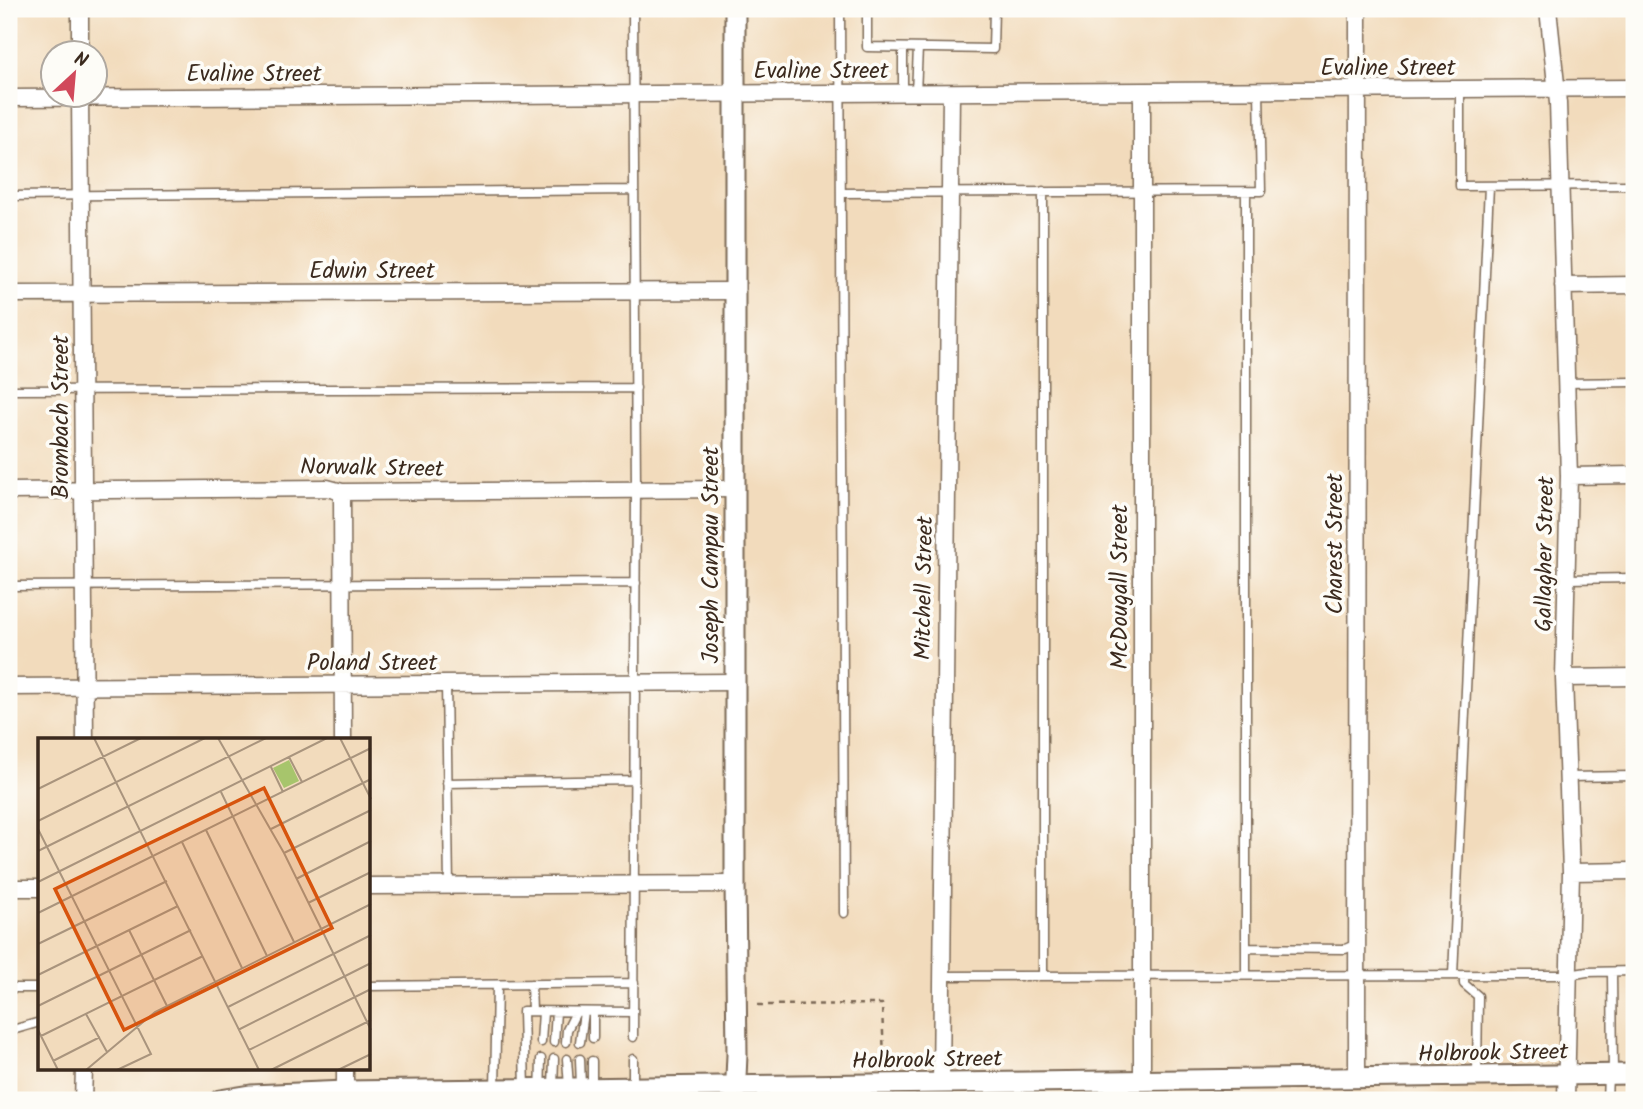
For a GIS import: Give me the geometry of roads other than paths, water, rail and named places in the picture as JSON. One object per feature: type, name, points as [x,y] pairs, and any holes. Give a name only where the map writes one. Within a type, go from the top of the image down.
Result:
[{"type":"street","points":[[80,9],[80,38]]},
{"type":"street","name":"Joseph Campau Street","points":[[735,9],[736,1093]]},
{"type":"street","name":"Charest Street","points":[[1357,9],[1357,1079]]},
{"type":"street","name":"Gallagher Street","points":[[1548,9],[1558,103],[1569,476],[1564,678],[1571,872],[1566,1100]]},
{"type":"street","name":"Evaline Street","points":[[108,96],[1634,88]]},
{"type":"street","name":"McDougall Street","points":[[1142,92],[1142,1082]]},
{"type":"street","name":"Mitchell Street","points":[[941,1084],[951,93]]},
{"type":"street","name":"Evaline Street","points":[[9,98],[38,97]]},
{"type":"street","name":"Brombach Street","points":[[80,108],[85,738]]},
{"type":"street","points":[[1563,286],[1634,285]]},
{"type":"street","name":"Edwin Street","points":[[9,294],[735,291]]},
{"type":"street","points":[[1569,476],[1634,475]]},
{"type":"street","name":"Norwalk Street","points":[[9,491],[327,488],[342,492],[735,489]]},
{"type":"street","points":[[342,492],[343,738]]},
{"type":"street","points":[[1564,678],[1634,677]]},
{"type":"street","name":"Poland Street","points":[[9,687],[735,682]]},
{"type":"street","points":[[1571,872],[1634,871]]},
{"type":"street","points":[[371,886],[735,884]]},
{"type":"street","points":[[9,888],[38,888]]},
{"type":"street","points":[[83,1100],[84,1070]]},
{"type":"street","points":[[345,1070],[345,1091]]},
{"type":"street","name":"Holbrook Street","points":[[220,1100],[251,1095],[345,1091],[397,1095],[633,1088],[736,1093],[941,1084],[1634,1074]]},
{"type":"lane","points":[[633,9],[636,292],[633,1037]]},
{"type":"lane","points":[[840,9],[844,913]]},
{"type":"lane","points":[[867,9],[867,47],[993,49],[994,9]]},
{"type":"lane","points":[[903,48],[910,93]]},
{"type":"lane","points":[[910,93],[918,48]]},
{"type":"lane","points":[[1460,89],[1460,186],[1634,185]]},
{"type":"lane","points":[[841,193],[1261,191],[1259,91]]},
{"type":"lane","points":[[1453,975],[1489,186]]},
{"type":"lane","points":[[9,196],[634,190]]},
{"type":"lane","points":[[1043,191],[1043,975]]},
{"type":"lane","points":[[1246,191],[1246,974]]},
{"type":"lane","points":[[1566,383],[1634,382]]},
{"type":"lane","points":[[9,390],[636,388]]},
{"type":"lane","points":[[1566,579],[1634,578]]},
{"type":"lane","points":[[9,586],[636,583]]},
{"type":"lane","points":[[446,684],[449,886]]},
{"type":"lane","points":[[1567,776],[1634,775]]},
{"type":"lane","points":[[447,783],[634,780]]},
{"type":"lane","points":[[1246,948],[1345,948],[1357,944]]},
{"type":"lane","points":[[942,976],[1569,975],[1634,971]]},
{"type":"lane","points":[[1607,1100],[1611,1074],[1612,972]]},
{"type":"lane","points":[[1465,975],[1464,984],[1478,996],[1477,1077]]},
{"type":"lane","points":[[371,986],[634,984]]},
{"type":"lane","points":[[495,1090],[497,985]]},
{"type":"lane","points":[[531,985],[532,1011]]},
{"type":"lane","points":[[9,988],[38,988]]},
{"type":"lane","points":[[557,1091],[523,1012],[633,1012]]},
{"type":"lane","points":[[541,1042],[542,1012]]},
{"type":"lane","points":[[554,1042],[556,1012]]},
{"type":"lane","points":[[584,1012],[593,1038]]},
{"type":"lane","points":[[580,1042],[584,1012]]},
{"type":"lane","points":[[566,1042],[567,1030],[584,1012]]},
{"type":"lane","points":[[9,1031],[38,1023]]},
{"type":"lane","points":[[541,1059],[557,1091]]},
{"type":"lane","points":[[554,1059],[557,1091]]},
{"type":"lane","points":[[557,1091],[566,1059]]},
{"type":"lane","points":[[557,1091],[580,1059]]},
{"type":"lane","points":[[633,1059],[633,1088]]},
{"type":"lane","points":[[557,1091],[592,1061]]}]
